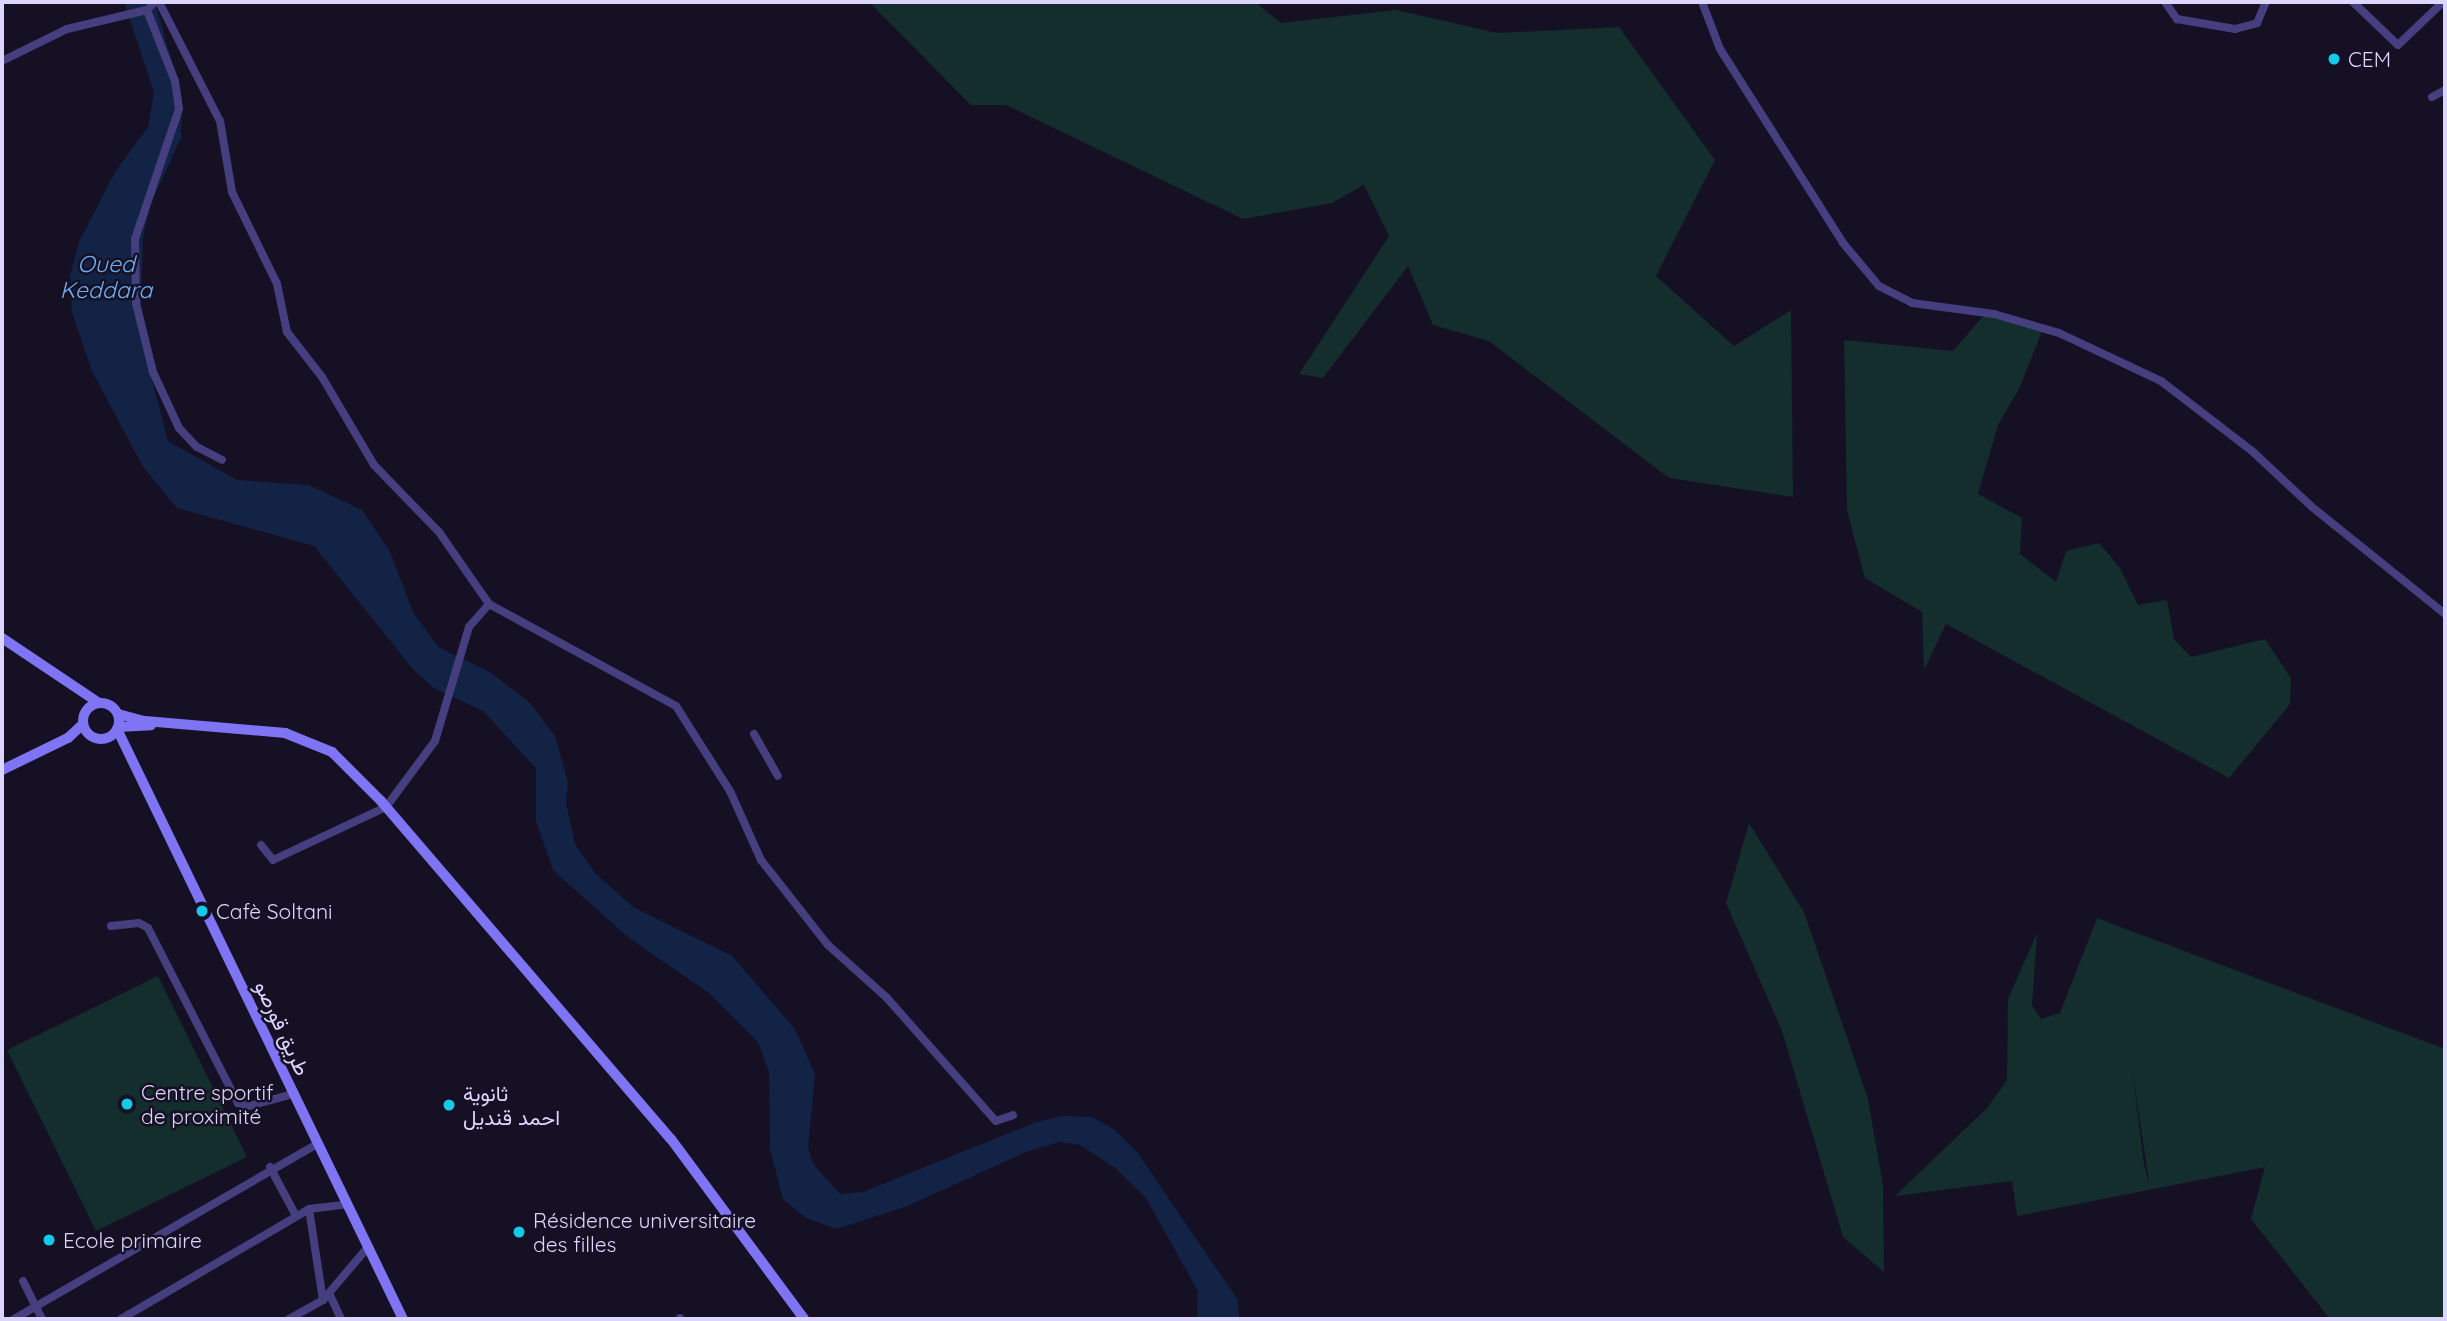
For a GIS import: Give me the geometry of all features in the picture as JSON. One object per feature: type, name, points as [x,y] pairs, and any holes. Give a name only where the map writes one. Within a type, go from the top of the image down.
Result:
[{"type":"main road","points":[[2,638],[69,686],[99,703],[110,705],[118,714],[164,722],[226,724],[310,740],[332,752],[386,807],[671,1139],[804,1319]]},
{"type":"main road","points":[[69,686],[90,736]]},
{"type":"main road","points":[[68,738],[99,703]]},
{"type":"main road","points":[[117,728],[118,714]]},
{"type":"main road","points":[[107,738],[117,728],[164,722]]},
{"type":"main road","name":"طريق قورصو","points":[[117,728],[402,1319]]},
{"type":"main road","points":[[2,770],[68,738],[107,738],[128,753]]},
{"type":"street","points":[[2,61],[67,29],[145,9],[157,2],[220,121],[232,192],[277,284],[287,331],[322,377],[374,465],[439,532],[489,604],[676,706],[730,791],[761,860],[828,946],[887,998],[996,1121],[1013,1115]]},
{"type":"street","points":[[1702,2],[1710,32],[1726,60],[1843,243],[1879,286],[1912,303],[1994,314],[2048,329],[2161,381],[2252,451],[2312,507],[2445,614]]},
{"type":"street","points":[[2165,2],[2177,19],[2235,29],[2257,23],[2266,2]]},
{"type":"street","points":[[2353,2],[2398,45],[2442,2]]},
{"type":"street","points":[[145,9],[175,81],[179,109],[139,223],[133,263],[136,303],[152,372],[180,428],[197,447],[222,460]]},
{"type":"street","points":[[2432,97],[2445,90]]},
{"type":"street","points":[[261,845],[273,860],[386,807],[443,726],[469,627],[489,604]]},
{"type":"street","points":[[754,734],[778,776]]},
{"type":"street","points":[[111,926],[139,923],[148,928],[238,1103],[249,1107],[293,1094]]},
{"type":"street","points":[[14,1319],[270,1167],[317,1144]]},
{"type":"street","points":[[270,1167],[296,1216]]},
{"type":"street","points":[[121,1319],[309,1209],[347,1203]]},
{"type":"street","points":[[309,1209],[326,1296],[341,1319]]},
{"type":"street","points":[[289,1319],[326,1296],[368,1247]]},
{"type":"street","points":[[23,1281],[42,1319]]},
{"type":"green space","points":[[869,2],[1255,2],[1281,23],[1396,10],[1497,33],[1619,27],[1715,160],[1656,276],[1734,346],[1791,310],[1793,497],[1669,478],[1489,341],[1433,325],[1408,266],[1323,378],[1299,374],[1389,236],[1364,185],[1332,203],[1243,219],[1006,105],[971,105]]},
{"type":"green space","points":[[1984,315],[2042,331],[2020,387],[1998,425],[1978,494],[2022,518],[2020,554],[2056,582],[2066,551],[2099,543],[2120,568],[2138,605],[2167,600],[2174,639],[2191,657],[2265,639],[2291,678],[2290,704],[2229,778],[1946,624],[1924,670],[1922,612],[1865,578],[1847,511],[1844,340],[1953,351]]},
{"type":"green space","points":[[1749,823],[1804,912],[1868,1099],[1883,1185],[1884,1272],[1843,1237],[1782,1031],[1726,903]]},
{"type":"green space","points":[[2097,918],[2445,1049],[2445,1319],[2330,1319],[2251,1219],[2265,1167],[2017,1216],[2012,1181],[1895,1196],[1987,1108],[2007,1080],[2008,999],[2037,933],[2032,1005],[2041,1019],[2060,1013]],"holes":[[[2132,1068],[2149,1183],[2144,1165]]]},
{"type":"green space","name":"Centre sportif de proximité","points":[[158,976],[247,1157],[96,1231],[7,1050]]},
{"type":"water","name":"Oued Keddara","points":[[124,2],[155,2],[182,98],[181,138],[151,203],[143,237],[141,307],[147,360],[168,441],[237,480],[309,485],[362,510],[390,552],[413,612],[438,647],[490,672],[530,703],[555,736],[568,782],[566,802],[575,844],[596,874],[633,907],[732,956],[795,1029],[815,1074],[808,1147],[813,1164],[840,1194],[863,1192],[1034,1123],[1061,1116],[1092,1117],[1114,1129],[1137,1152],[1238,1300],[1239,1319],[1197,1319],[1198,1291],[1146,1198],[1114,1167],[1080,1145],[1060,1142],[1026,1152],[907,1206],[837,1229],[806,1218],[783,1199],[770,1149],[769,1072],[758,1042],[709,993],[629,938],[553,870],[536,821],[536,768],[483,711],[434,688],[413,669],[314,546],[177,508],[143,467],[92,371],[72,312],[70,275],[79,242],[115,172],[148,127],[154,92]]},
{"type":"place","name":"CEM","points":[[2334,59]]},
{"type":"place","name":"Cafè Soltani","points":[[202,911]]},
{"type":"place","name":"Centre sportif de proximité","points":[[127,1104]]},
{"type":"place","name":"ثانوية احمد قنديل","points":[[449,1105]]},
{"type":"place","name":"Résidence universitaire des filles","points":[[519,1232]]},
{"type":"place","name":"Ecole primaire","points":[[49,1240]]}]
